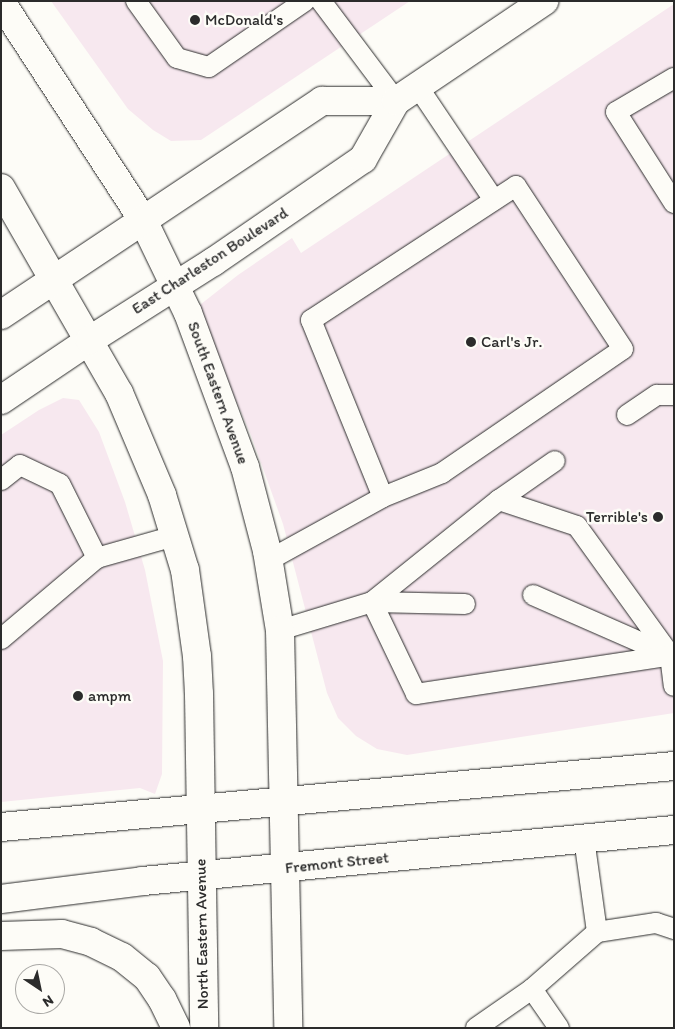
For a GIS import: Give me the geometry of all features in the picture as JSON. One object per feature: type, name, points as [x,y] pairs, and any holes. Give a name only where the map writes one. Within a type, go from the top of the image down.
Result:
[{"type":"main road","name":"East Charleston Boulevard","points":[[1,400],[363,160],[407,94],[544,1]]},
{"type":"main road","name":"South Eastern Avenue","points":[[1,2],[143,220],[176,285],[245,467],[269,560],[280,630],[285,868]]},
{"type":"main road","points":[[1,315],[322,102],[407,94]]},
{"type":"main road","points":[[1,188],[90,340],[132,419],[175,536],[185,570],[197,656],[200,808]]},
{"type":"main road","points":[[1,827],[674,766]]},
{"type":"main road","name":"North Eastern Avenue","points":[[200,808],[204,1028]]},
{"type":"main road","name":"Fremont Street","points":[[1,899],[201,876],[674,830]]},
{"type":"main road","points":[[285,868],[288,1028]]},
{"type":"main road","points":[[1,936],[62,934],[91,942],[122,957],[147,977],[162,999],[176,1028]]},
{"type":"lane","points":[[136,1],[176,58],[209,67],[305,1]]},
{"type":"lane","points":[[322,1],[407,94],[494,200]]},
{"type":"lane","points":[[674,78],[616,112],[674,202]]},
{"type":"lane","points":[[269,560],[383,497],[442,474],[623,349],[516,186],[311,320],[383,497]]},
{"type":"lane","points":[[627,415],[657,395],[674,395]]},
{"type":"lane","points":[[372,602],[499,500],[555,461]]},
{"type":"lane","points":[[1,480],[20,464],[60,484],[97,558]]},
{"type":"lane","points":[[499,500],[577,526],[672,655],[674,686]]},
{"type":"lane","points":[[1,639],[97,558],[175,536]]},
{"type":"lane","points":[[533,596],[672,655]]},
{"type":"lane","points":[[372,602],[416,694],[672,655]]},
{"type":"lane","points":[[280,630],[372,602],[465,604]]},
{"type":"lane","points":[[584,838],[597,932]]},
{"type":"lane","points":[[476,1028],[532,989],[597,932],[656,923],[674,929]]},
{"type":"lane","points":[[532,989],[559,1028]]},
{"type":"shaded area","points":[[51,1],[410,1],[201,140],[171,141],[153,130],[128,109]]},
{"type":"shaded area","points":[[674,4],[674,713],[407,755],[377,749],[356,736],[338,718],[327,693],[283,524],[251,435],[196,308],[238,275],[292,238],[301,253]]},
{"type":"shaded area","points":[[63,398],[79,400],[99,432],[125,502],[145,570],[163,661],[162,774],[155,794],[140,788],[1,802],[1,435],[39,410]]},
{"type":"place","name":"McDonald's","points":[[195,20]]},
{"type":"place","name":"Carl's Jr.","points":[[471,342]]},
{"type":"place","name":"Terrible's","points":[[658,517]]},
{"type":"place","name":"ampm","points":[[78,696]]}]
